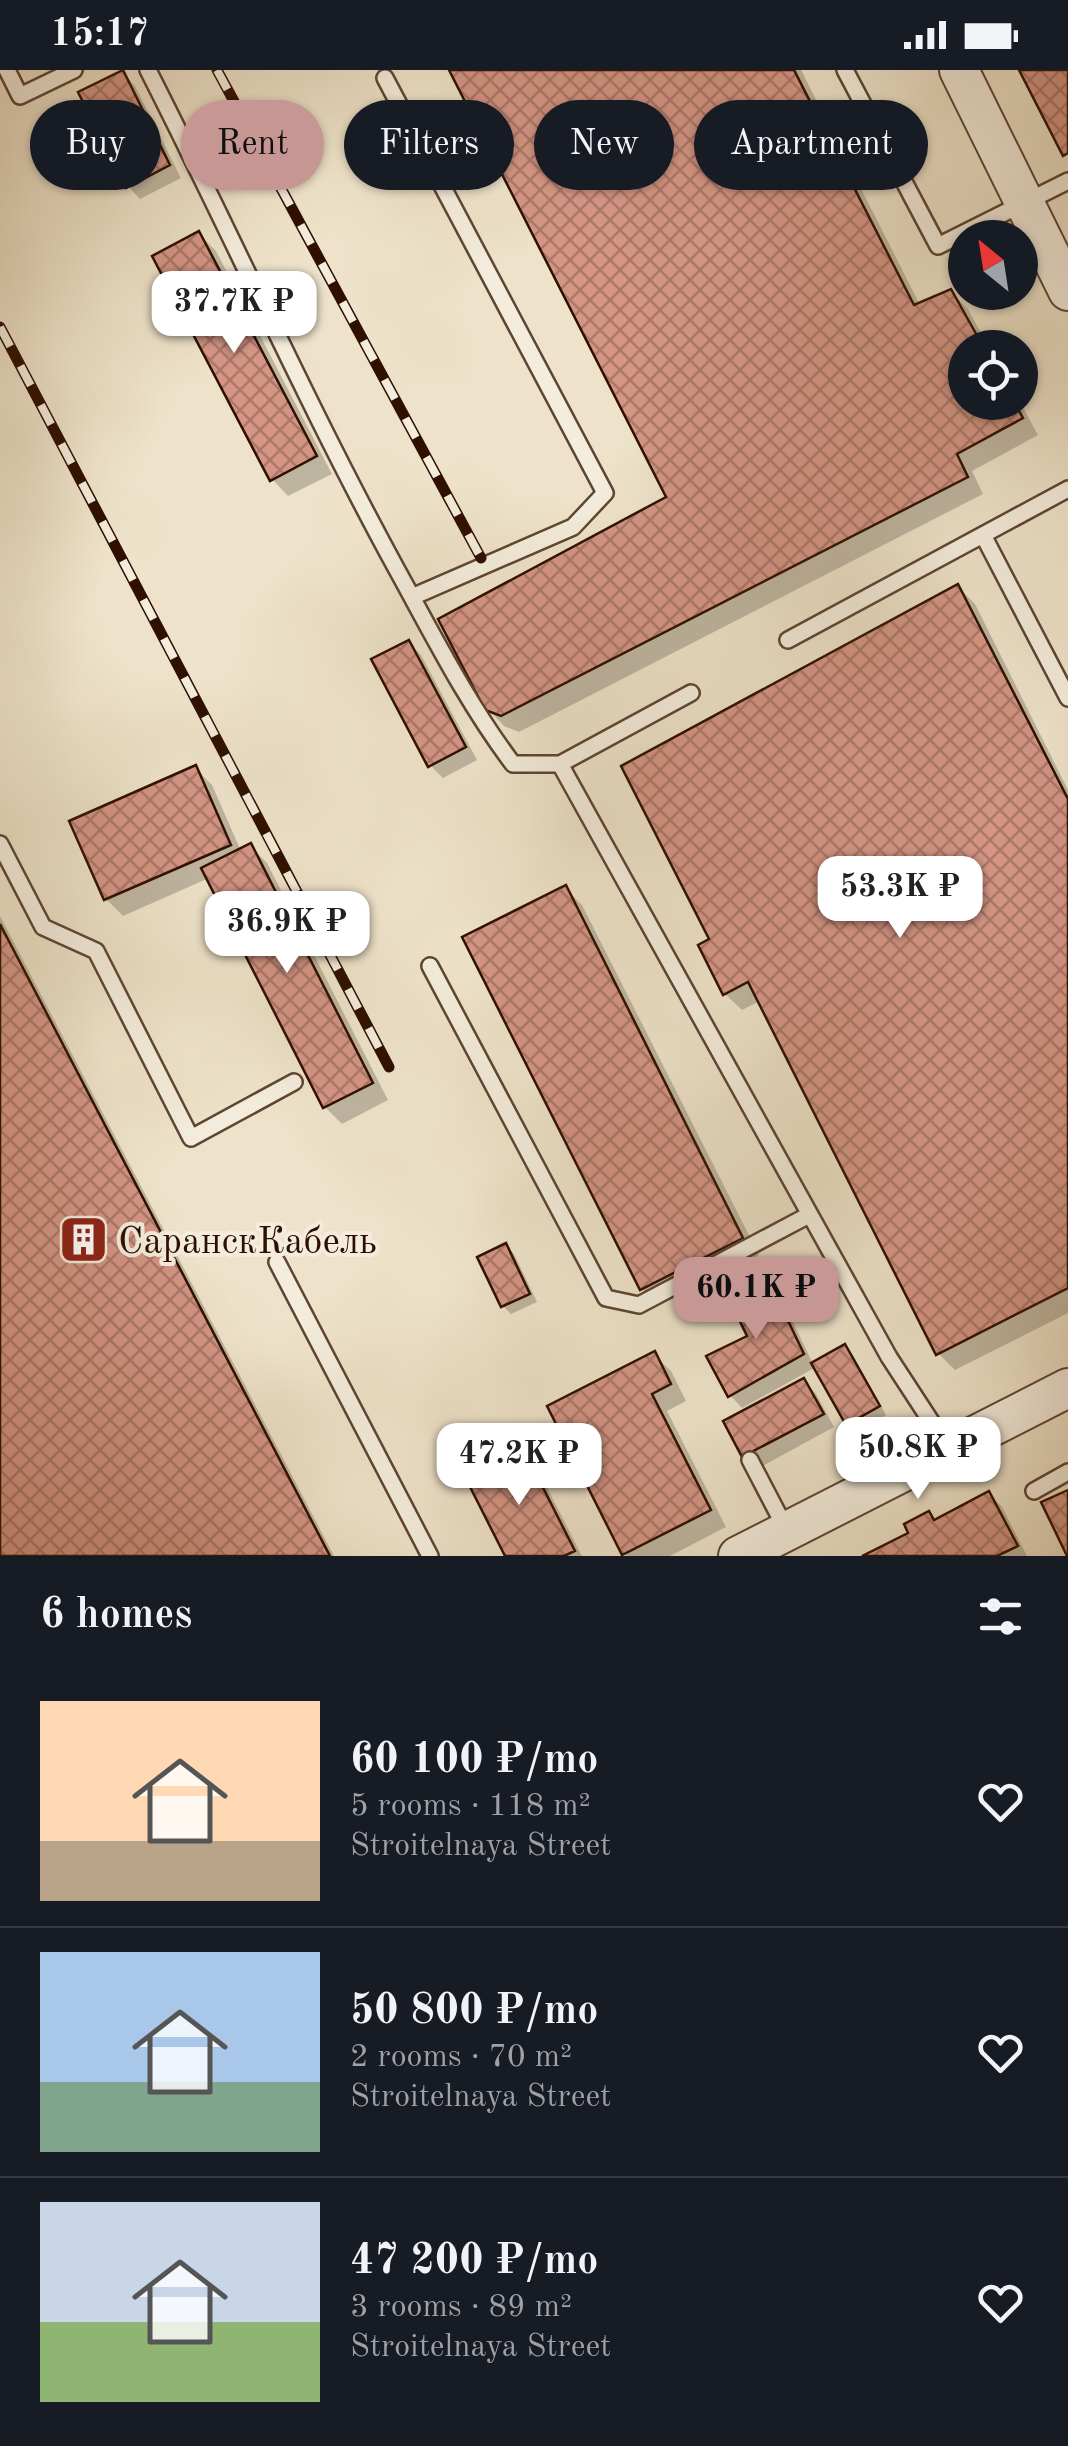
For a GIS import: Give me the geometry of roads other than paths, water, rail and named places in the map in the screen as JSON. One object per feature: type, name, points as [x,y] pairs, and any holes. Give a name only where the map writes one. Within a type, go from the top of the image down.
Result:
[{"type":"street","points":[[959,70],[1068,291]]},
{"type":"street","points":[[738,1556],[1068,1388]]},
{"type":"lane","points":[[8,70],[20,96],[74,70]]},
{"type":"lane","points":[[148,70],[336,457],[479,720],[513,764],[560,764],[691,693]]},
{"type":"lane","points":[[846,70],[938,246],[1068,181]]},
{"type":"lane","points":[[386,78],[605,493],[573,528],[412,597]]},
{"type":"lane","points":[[788,640],[1068,489]]},
{"type":"lane","points":[[983,534],[1068,698]]},
{"type":"lane","points":[[560,764],[890,1358],[949,1449]]},
{"type":"lane","points":[[0,844],[43,927],[96,951],[190,1138],[294,1082]]},
{"type":"lane","points":[[430,966],[606,1298],[640,1306],[810,1215]]},
{"type":"lane","points":[[277,1262],[430,1556]]},
{"type":"lane","points":[[750,1460],[787,1531]]},
{"type":"lane","points":[[1034,1492],[1068,1472]]},
{"type":"railway","points":[[217,70],[481,558]]},
{"type":"railway","points":[[0,327],[389,1067]]},
{"type":"place","name":"СаранскКабель","points":[[83,1240]]}]
